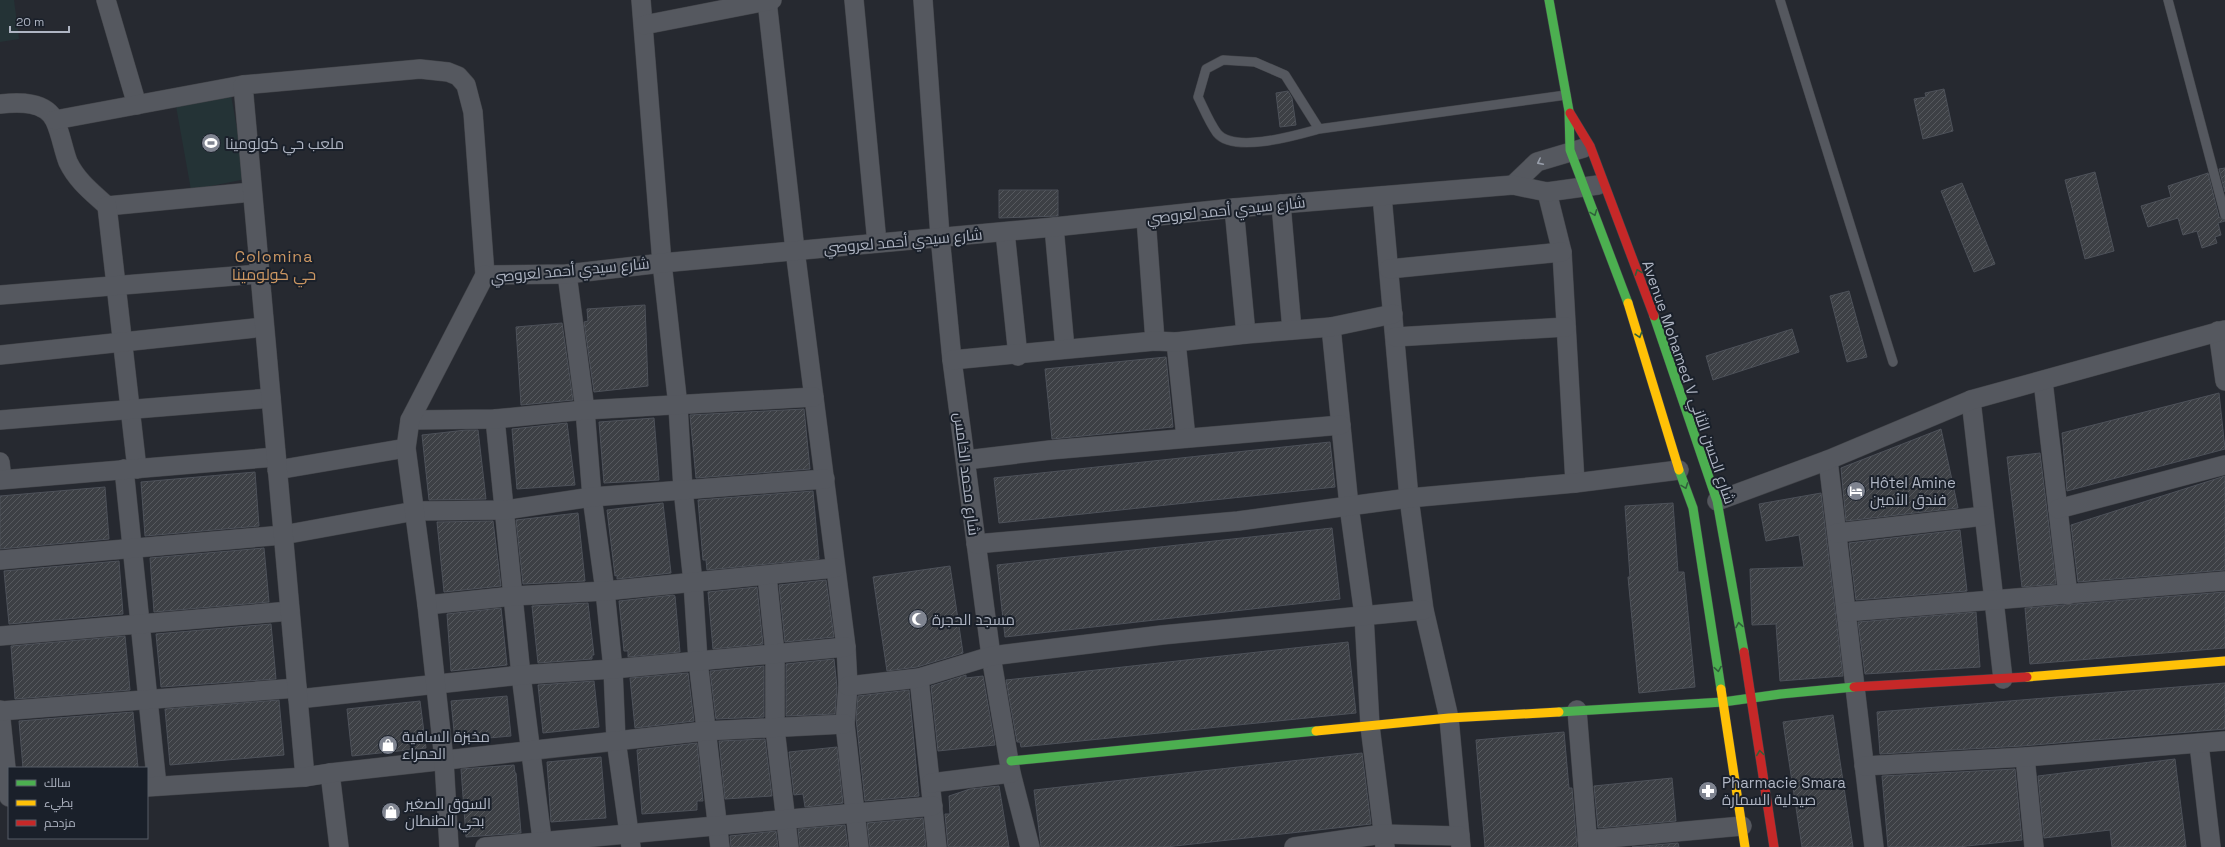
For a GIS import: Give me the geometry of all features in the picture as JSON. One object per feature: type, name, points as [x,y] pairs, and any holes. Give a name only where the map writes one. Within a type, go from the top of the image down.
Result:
[{"type":"main road","points":[[1552,1],[1569,111],[1570,150]]},
{"type":"main road","name":"Avenue Mohamed V شارع الحسن الثاني","points":[[1569,111],[1590,146],[1605,183],[1652,311],[1717,501],[1752,696],[1774,847]]},
{"type":"main road","name":"Avenue Mohamed V شارع الحسن الثاني","points":[[1570,150],[1633,315],[1679,470],[1693,508],[1745,847]]},
{"type":"main road","points":[[1011,767],[1449,718],[1723,702],[1752,696],[2225,662]]},
{"type":"street","points":[[106,0],[137,105]]},
{"type":"street","points":[[641,0],[662,262],[678,406],[683,489],[693,582],[698,661],[705,731],[720,847]]},
{"type":"street","points":[[644,25],[769,0],[795,250],[846,647],[848,686],[845,724],[859,847]]},
{"type":"street","points":[[854,0],[877,243]]},
{"type":"street","name":"شارع محمد الخامس","points":[[923,0],[940,236],[952,360],[991,656],[1011,767],[1030,847]]},
{"type":"street","points":[[55,120],[242,85],[420,69],[448,72],[458,76],[466,85],[473,112],[485,275]]},
{"type":"street","points":[[242,85],[305,777]]},
{"type":"street","points":[[0,104],[12,102],[35,105],[45,109],[55,120],[68,163],[80,181],[108,206],[130,409],[132,548],[148,700],[152,787],[305,777],[616,740],[705,731],[845,724]]},
{"type":"street","points":[[1513,185],[1537,162],[1570,150],[1590,146]]},
{"type":"street","name":"شارع سيدي أحمد لعروصي","points":[[449,847],[444,760],[427,605],[406,448],[410,420],[485,275],[568,274],[662,262],[940,236],[1005,232],[1234,208],[1513,185],[1547,192],[1585,188],[1605,183]]},
{"type":"street","points":[[108,206],[252,192]]},
{"type":"street","points":[[1547,192],[1562,252],[1575,482]]},
{"type":"street","points":[[1294,847],[1384,841],[1460,842],[1449,718],[1424,610],[1409,498],[1382,196]]},
{"type":"street","points":[[1281,204],[1292,330]]},
{"type":"street","points":[[1234,208],[1246,334]]},
{"type":"street","points":[[1146,218],[1155,341]]},
{"type":"street","points":[[1054,227],[1065,349]]},
{"type":"street","points":[[1005,232],[1018,356]]},
{"type":"street","points":[[1389,269],[1562,252]]},
{"type":"street","points":[[0,295],[259,274]]},
{"type":"street","points":[[568,274],[585,410],[592,497],[605,591],[613,669],[616,740],[630,840]]},
{"type":"street","points":[[952,360],[1018,356],[1065,349],[1155,341],[1176,342],[1246,334],[1331,327],[1393,314]]},
{"type":"street","points":[[1331,327],[1349,506],[1364,615],[1370,726],[1384,841]]},
{"type":"street","points":[[1395,337],[1566,327]]},
{"type":"street","points":[[0,355],[264,328]]},
{"type":"street","points":[[1717,501],[1828,460],[1971,400],[2222,330],[2225,381]]},
{"type":"street","points":[[1176,342],[1186,438]]},
{"type":"street","points":[[2043,380],[2068,595]]},
{"type":"street","points":[[410,420],[495,419],[585,410],[678,406],[814,397]]},
{"type":"street","points":[[0,420],[271,398]]},
{"type":"street","points":[[1971,400],[2002,679]]},
{"type":"street","points":[[495,419],[521,675],[543,844]]},
{"type":"street","points":[[966,460],[1050,450],[1186,438],[1266,433],[1341,425]]},
{"type":"street","points":[[1,474],[277,464],[406,448]]},
{"type":"street","points":[[1828,460],[1874,847]]},
{"type":"street","points":[[2058,509],[2225,465]]},
{"type":"street","points":[[976,544],[1238,521],[1409,498],[1575,482],[1679,470]]},
{"type":"street","points":[[0,560],[283,535],[415,511],[505,510],[592,497],[825,479]]},
{"type":"street","points":[[1837,533],[1984,516]]},
{"type":"street","points":[[427,605],[514,596],[605,591],[835,568]]},
{"type":"street","points":[[767,576],[776,653],[775,728],[788,847]]},
{"type":"street","points":[[1846,612],[2225,581]]},
{"type":"street","points":[[848,686],[919,678],[991,656],[1162,635],[1424,610]]},
{"type":"street","points":[[0,636],[290,611]]},
{"type":"street","points":[[8,787],[0,711],[148,700],[298,693],[435,684],[521,675],[613,669],[846,647]]},
{"type":"street","points":[[919,678],[938,847]]},
{"type":"street","points":[[1577,710],[1587,844],[1659,840],[1742,826]]},
{"type":"street","points":[[1864,766],[2025,757],[2225,741]]},
{"type":"street","points":[[2199,744],[2211,847]]},
{"type":"street","points":[[2025,757],[2034,847]]},
{"type":"street","points":[[930,783],[1011,767]]},
{"type":"street","points":[[330,773],[339,847]]},
{"type":"street","points":[[485,847],[630,840],[718,826],[933,806]]},
{"type":"lane","points":[[1780,0],[1893,362]]},
{"type":"lane","points":[[2168,0],[2225,214]]},
{"type":"lane","points":[[1319,129],[1285,75],[1255,62],[1223,60],[1206,69],[1198,97],[1218,134],[1237,143],[1281,140],[1319,129],[1566,95]]},
{"type":"shaded area","points":[[0,0],[14,0],[19,39],[0,42]]},
{"type":"shaded area","name":"ملعب حي كولومينا","points":[[231,95],[246,179],[191,190],[176,106]]},
{"type":"building","points":[[1944,89],[1953,131],[1923,139],[1914,99],[1926,97],[1925,93]]},
{"type":"building","points":[[1288,91],[1292,98],[1296,125],[1280,127],[1276,93]]},
{"type":"building","points":[[2225,168],[2225,192],[2219,169]]},
{"type":"building","points":[[2095,172],[2114,251],[2085,259],[2065,180]]},
{"type":"building","points":[[2208,173],[2219,217],[2225,221],[2218,223],[2221,235],[2215,237],[2217,243],[2202,248],[2197,231],[2183,235],[2178,218],[2148,227],[2141,206],[2171,197],[2168,186]]},
{"type":"building","points":[[1962,183],[1995,264],[1974,272],[1941,191]]},
{"type":"building","points":[[999,190],[1058,190],[1058,216],[999,218]]},
{"type":"building","points":[[1849,291],[1867,357],[1847,362],[1830,296]]},
{"type":"building","points":[[645,305],[648,386],[594,392],[584,322],[588,321],[587,309]]},
{"type":"building","points":[[562,323],[573,400],[521,405],[516,327]]},
{"type":"building","points":[[1792,329],[1799,352],[1713,380],[1706,356]]},
{"type":"building","points":[[1166,357],[1173,427],[1052,439],[1045,369]]},
{"type":"building","points":[[2219,393],[2225,449],[2067,491],[2062,433]]},
{"type":"building","points":[[804,409],[810,469],[696,478],[690,415]]},
{"type":"building","points":[[654,418],[659,480],[604,483],[599,422]]},
{"type":"building","points":[[567,423],[575,485],[517,489],[512,429]]},
{"type":"building","points":[[1941,429],[1958,508],[1846,521],[1841,468]]},
{"type":"building","points":[[478,430],[486,499],[429,500],[422,435]]},
{"type":"building","points":[[1330,442],[1335,487],[999,523],[994,478]]},
{"type":"building","points":[[2040,453],[2056,584],[2022,587],[2007,457]]},
{"type":"building","points":[[255,472],[259,526],[145,536],[141,482]]},
{"type":"building","points":[[2225,476],[2225,570],[2078,582],[2071,525]]},
{"type":"building","points":[[105,487],[109,539],[0,549],[0,496]]},
{"type":"building","points":[[813,491],[819,559],[707,570],[706,560],[703,560],[698,500]]},
{"type":"building","points":[[1821,493],[1843,676],[1780,681],[1776,624],[1752,625],[1750,569],[1804,567],[1799,535],[1766,541],[1759,504]]},
{"type":"building","points":[[663,503],[671,573],[617,579],[617,575],[615,576],[607,510]]},
{"type":"building","points":[[1673,503],[1678,572],[1684,572],[1695,687],[1639,693],[1628,577],[1630,577],[1625,506]]},
{"type":"building","points":[[578,513],[585,581],[523,584],[516,520]]},
{"type":"building","points":[[493,521],[501,586],[444,592],[437,522]]},
{"type":"building","points":[[1332,528],[1340,599],[1005,637],[997,565]]},
{"type":"building","points":[[1960,530],[1967,591],[1856,600],[1849,543]]},
{"type":"building","points":[[264,548],[269,602],[154,612],[150,558]]},
{"type":"building","points":[[119,561],[123,614],[9,624],[4,571]]},
{"type":"building","name":"مسجد الحجرة","points":[[950,566],[963,653],[917,667],[887,671],[873,577]]},
{"type":"building","points":[[826,580],[834,637],[785,642],[779,585]]},
{"type":"building","points":[[757,587],[763,644],[713,649],[708,592]]},
{"type":"building","points":[[2225,592],[2225,648],[2030,664],[2025,608]]},
{"type":"building","points":[[675,596],[680,652],[628,657],[628,651],[624,651],[619,601]]},
{"type":"building","points":[[588,603],[594,655],[592,655],[592,659],[538,663],[532,606]]},
{"type":"building","points":[[501,608],[507,665],[451,671],[447,614]]},
{"type":"building","points":[[1976,612],[1980,667],[1865,674],[1858,622]]},
{"type":"building","points":[[271,624],[276,679],[161,687],[156,634]]},
{"type":"building","points":[[125,636],[130,690],[15,699],[11,646]]},
{"type":"building","points":[[1348,642],[1356,713],[1021,747],[1020,742],[1017,742],[1006,680]]},
{"type":"building","points":[[834,659],[837,687],[835,714],[786,716],[786,664]]},
{"type":"building","points":[[764,666],[764,717],[716,719],[710,671]]},
{"type":"building","points":[[688,673],[694,721],[635,728],[630,678]]},
{"type":"building","points":[[966,675],[966,678],[983,676],[995,745],[938,751],[931,686]]},
{"type":"building","points":[[594,681],[599,727],[543,733],[538,685]]},
{"type":"building","points":[[2225,683],[2225,729],[2022,746],[1880,754],[1877,712]]},
{"type":"building","points":[[909,690],[919,796],[865,801],[856,718],[858,696]]},
{"type":"building","points":[[507,696],[511,736],[455,741],[451,701]]},
{"type":"building","points":[[279,700],[284,755],[170,765],[165,709]]},
{"type":"building","points":[[420,701],[426,748],[352,756],[347,709]]},
{"type":"building","points":[[133,712],[138,767],[23,767],[19,721]]},
{"type":"building","points":[[1833,715],[1853,847],[1802,847],[1783,722]]},
{"type":"building","points":[[1564,732],[1569,788],[1572,788],[1577,847],[1485,847],[1476,740]]},
{"type":"building","points":[[765,739],[772,796],[725,799],[719,741]]},
{"type":"building","points":[[697,743],[703,801],[697,801],[697,810],[642,814],[637,750]]},
{"type":"building","points":[[837,747],[843,803],[805,807],[803,794],[794,795],[789,752]]},
{"type":"building","points":[[1362,753],[1371,824],[1166,847],[1041,847],[1034,790]]},
{"type":"building","points":[[601,757],[606,818],[551,822],[547,762]]},
{"type":"building","points":[[2175,759],[2186,847],[2112,847],[2110,830],[2044,838],[2038,776]]},
{"type":"building","points":[[514,765],[521,833],[466,837],[461,769]]},
{"type":"building","points":[[2015,769],[2022,840],[1958,847],[1888,847],[1882,776]]},
{"type":"building","points":[[1672,778],[1676,821],[1598,828],[1594,786]]},
{"type":"building","points":[[999,786],[1009,847],[948,847],[945,814],[950,814],[949,796],[970,789]]},
{"type":"building","points":[[923,818],[926,847],[870,847],[867,823]]},
{"type":"building","points":[[845,825],[848,847],[800,847],[798,829]]},
{"type":"building","points":[[776,831],[778,847],[731,847],[730,836]]},
{"type":"building","points":[[1678,843],[1679,847],[1632,847]]},
{"type":"traffic: fast","points":[[1549,0],[1569,111],[1570,150],[1628,303]]},
{"type":"traffic: fast","points":[[1654,316],[1717,501],[1744,652]]},
{"type":"traffic: fast","points":[[1679,470],[1693,508],[1721,689]]},
{"type":"traffic: fast","points":[[1559,712],[1723,702],[1781,694],[1854,687]]},
{"type":"traffic: fast","points":[[1011,761],[1316,731]]},
{"type":"traffic: slow","points":[[1628,303],[1679,470]]},
{"type":"traffic: slow","points":[[2027,677],[2225,661]]},
{"type":"traffic: slow","points":[[1721,689],[1745,847]]},
{"type":"traffic: slow","points":[[1316,731],[1449,718],[1559,712]]},
{"type":"traffic: jam","points":[[1570,113],[1590,146],[1654,316]]},
{"type":"traffic: jam","points":[[1744,652],[1774,847]]},
{"type":"traffic: jam","points":[[1854,687],[2027,677]]},
{"type":"place","name":"ملعب حي كولومينا","points":[[211,143]]},
{"type":"place","name":"Hôtel Amine فندق الأمين","points":[[1856,491]]},
{"type":"place","name":"مسجد الحجرة","points":[[918,619]]},
{"type":"place","name":"مخبزة الساقية الحمراء","points":[[388,745]]},
{"type":"place","name":"Pharmacie Smara صيدلية السمارة","points":[[1708,791]]},
{"type":"place","name":"السوق الصغير بحي الطنطان","points":[[391,812]]},
{"type":"district","name":"Colomina حي كولومينا","points":[[274,265]]}]
